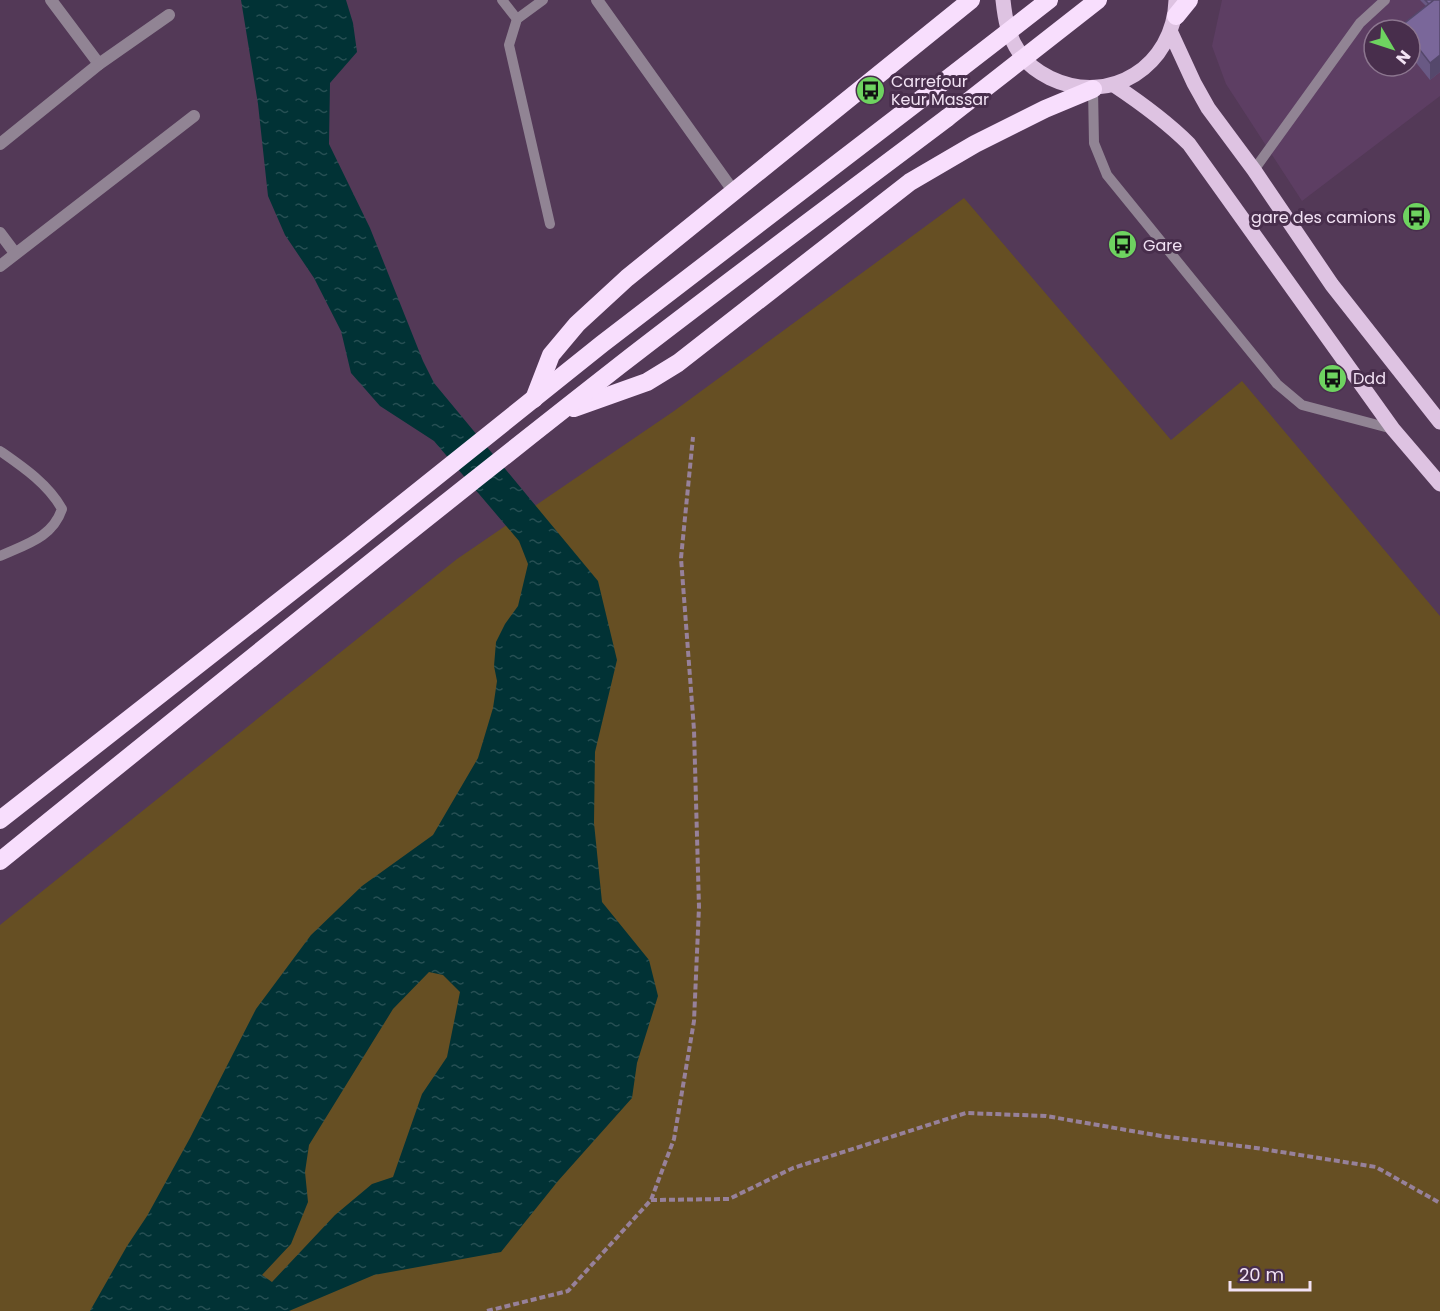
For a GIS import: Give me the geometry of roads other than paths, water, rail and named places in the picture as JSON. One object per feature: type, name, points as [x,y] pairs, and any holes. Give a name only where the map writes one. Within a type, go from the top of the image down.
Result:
[{"type":"highway","points":[[534,400],[551,355],[577,324],[627,278],[971,0]]},
{"type":"highway","points":[[0,820],[334,559],[602,344],[1049,0]]},
{"type":"highway","points":[[0,861],[347,579],[502,457],[1098,0]]},
{"type":"highway","points":[[1174,16],[1189,0]]},
{"type":"highway","points":[[561,413],[647,382],[678,363],[910,182],[975,144],[1093,88]]},
{"type":"main road","points":[[1003,0],[1007,28],[1019,53],[1039,73],[1065,85],[1093,88],[1114,85],[1138,74],[1158,56],[1174,16]]},
{"type":"main road","points":[[1174,16],[1194,83],[1208,108],[1254,170],[1332,285],[1440,422]]},
{"type":"main road","points":[[1114,85],[1153,112],[1189,144],[1393,429],[1440,484]]},
{"type":"street","points":[[51,0],[99,64]]},
{"type":"street","points":[[597,0],[734,192]]},
{"type":"street","points":[[0,144],[99,64],[169,15]]},
{"type":"street","points":[[0,266],[194,116]]},
{"type":"street","points":[[0,233],[15,253]]},
{"type":"lane","points":[[502,0],[517,19]]},
{"type":"lane","points":[[543,0],[517,19],[509,45],[550,224]]},
{"type":"lane","points":[[1254,170],[1363,19],[1385,0]]},
{"type":"lane","points":[[1093,88],[1094,143],[1107,175],[1277,384],[1302,405],[1393,429]]},
{"type":"lane","points":[[0,451],[31,473],[56,498],[62,509],[58,520],[48,533],[0,556]]},
{"type":"water","points":[[241,0],[346,0],[353,23],[357,52],[330,83],[329,144],[370,228],[423,361],[434,383],[598,581],[617,660],[595,752],[594,823],[602,902],[649,960],[658,996],[637,1063],[632,1098],[558,1181],[501,1252],[374,1275],[289,1311],[90,1311],[147,1216],[190,1138],[256,1009],[311,935],[362,886],[433,835],[478,758],[493,708],[497,681],[494,666],[496,642],[518,606],[528,564],[519,541],[434,441],[380,406],[351,373],[341,331],[314,278],[285,235],[268,196],[258,104]],"holes":[[[429,972],[443,975],[460,992],[447,1057],[422,1094],[393,1177],[372,1184],[335,1215],[272,1282],[262,1275],[291,1244],[308,1202],[305,1172],[309,1145],[393,1009]]]},
{"type":"place","name":"Carrefour Keur Massar","points":[[870,90]]},
{"type":"place","name":"gare des camions","points":[[1417,217]]},
{"type":"place","name":"Gare","points":[[1122,245]]},
{"type":"place","name":"Ddd","points":[[1332,378]]}]
